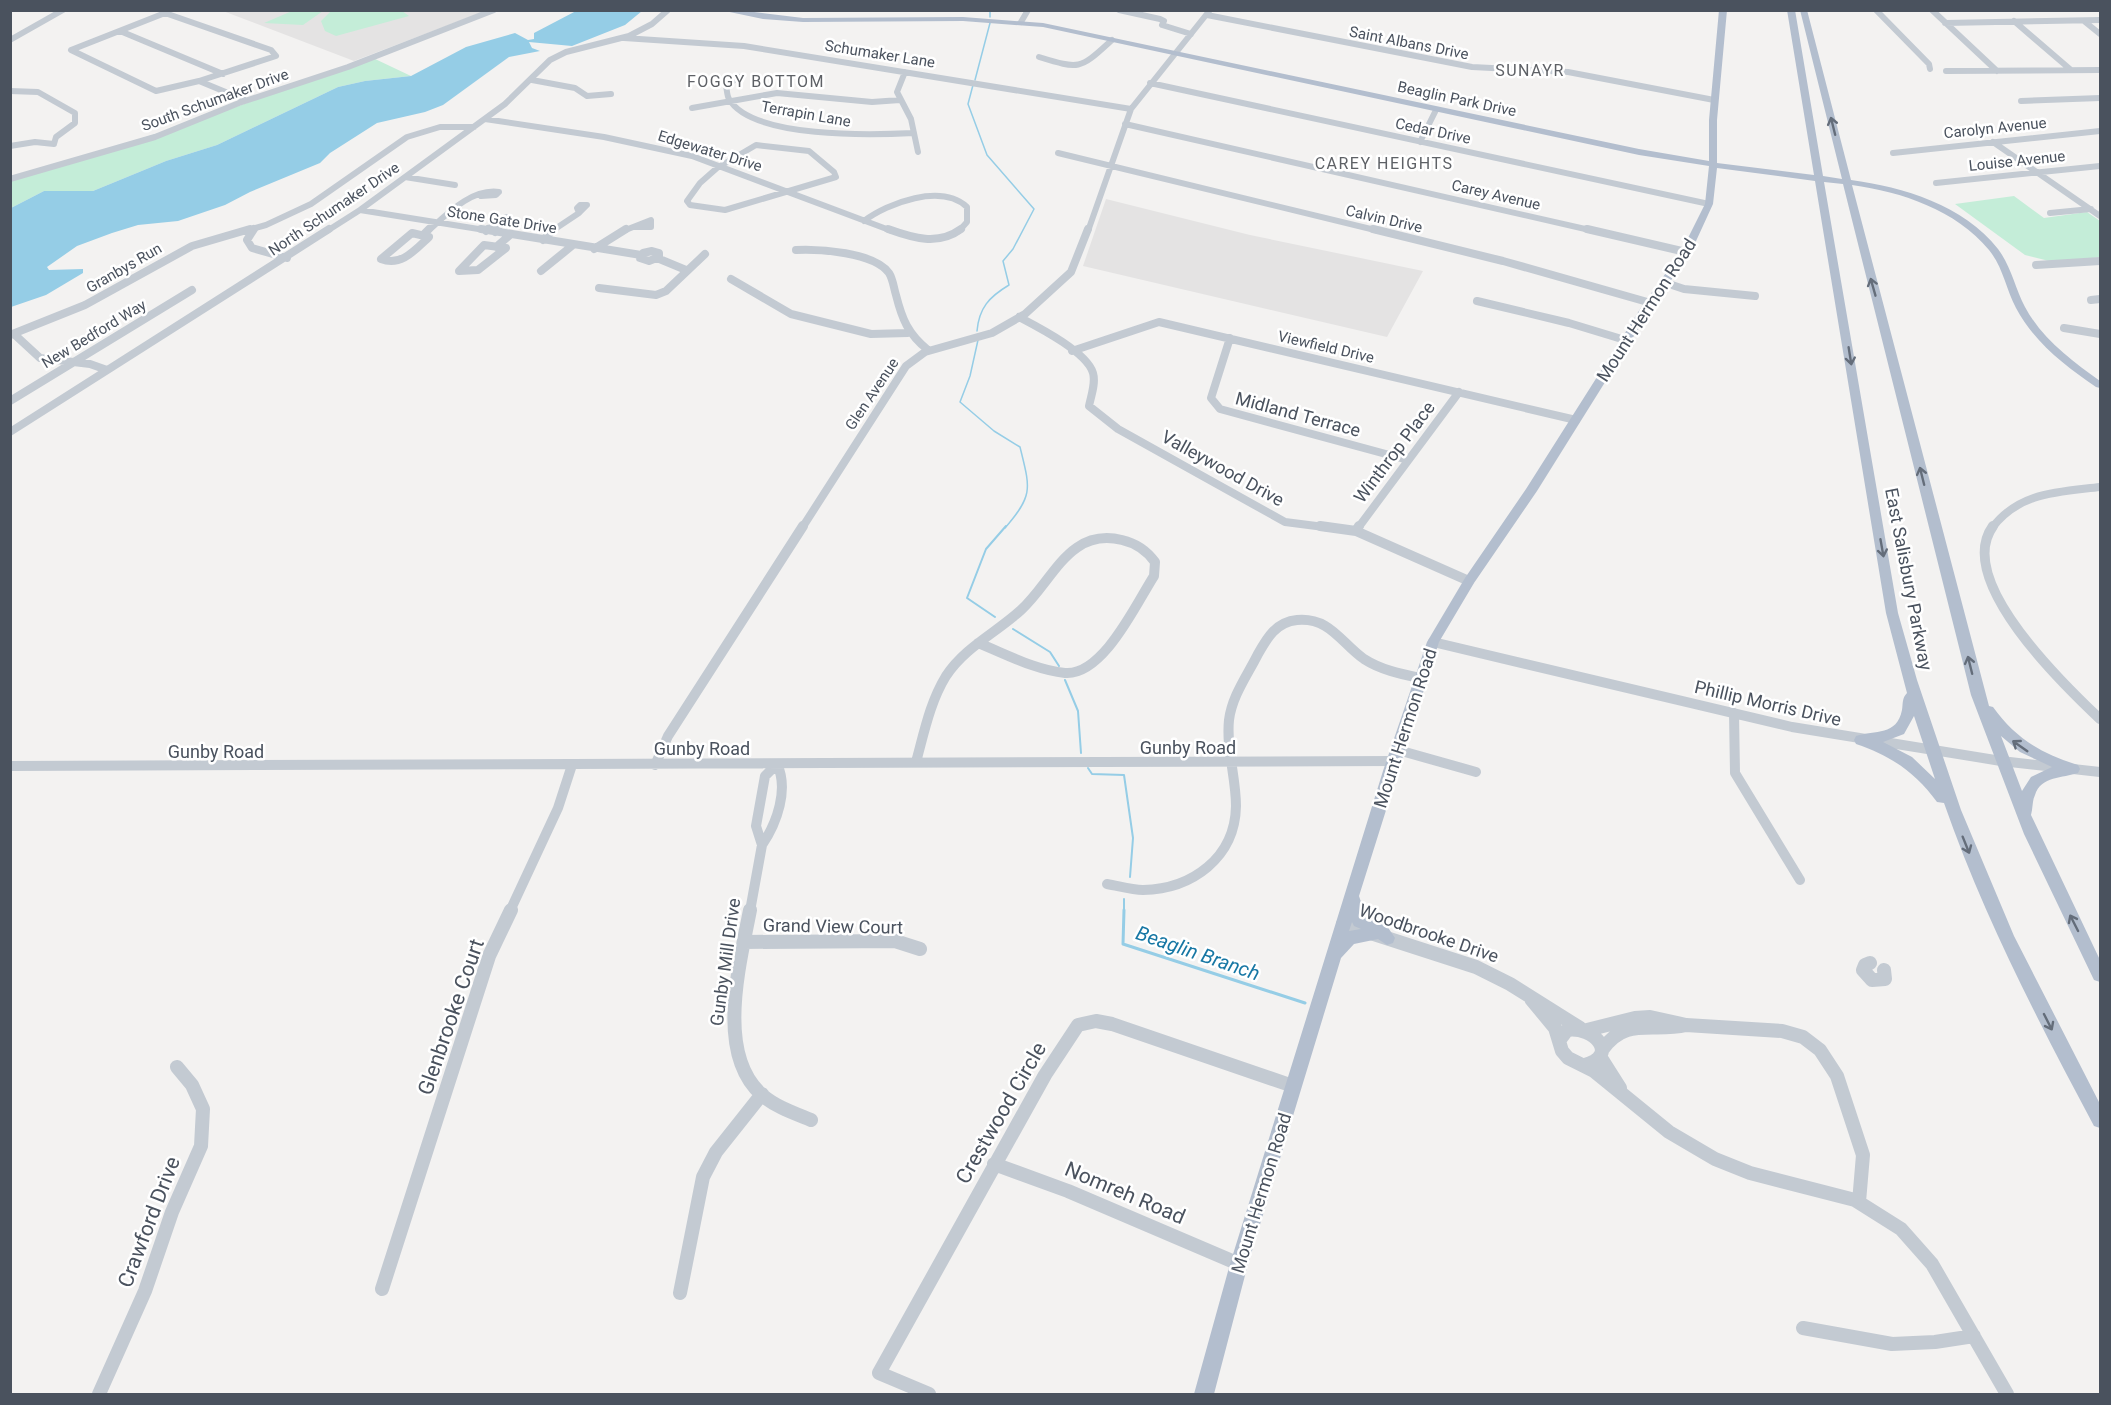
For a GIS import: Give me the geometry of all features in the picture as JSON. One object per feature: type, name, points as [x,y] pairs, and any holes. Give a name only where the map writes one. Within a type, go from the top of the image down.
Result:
[{"type":"main road","name":"Beaglin Park Drive","points":[[723,10],[807,22],[1021,22],[1674,159],[1820,179]]},
{"type":"main road","name":"Mount Hermon Road","points":[[1204,1395],[1239,1264],[1293,1086],[1433,642],[1469,581],[1576,420],[1625,340],[1686,252],[1709,204],[1713,183],[1714,100],[1723,10]]},
{"type":"main road","name":"East Salisbury Parkway","points":[[1790,10],[1795,28],[1892,613],[1911,688],[1953,813],[2020,966],[2100,1120]]},
{"type":"main road","name":"East Salisbury Parkway","points":[[1805,10],[1842,162],[1841,189],[1852,204],[1978,695],[2001,761],[2025,818],[2100,975]]},
{"type":"main road","points":[[1674,159],[1695,159],[1708,154],[1712,140]]},
{"type":"main road","points":[[1781,174],[1810,168],[1813,164],[1810,144],[1814,141],[1829,174],[1841,189],[1855,217]]},
{"type":"main road","points":[[1712,153],[1723,163],[1738,168]]},
{"type":"main road","points":[[1842,162],[1854,175],[1865,181],[1887,185],[1949,212],[1983,237],[2003,261],[2020,305],[2037,331],[2065,359],[2100,385]]},
{"type":"main road","points":[[1713,183],[1720,173],[1738,168]]},
{"type":"main road","points":[[1781,174],[1816,191],[1826,216]]},
{"type":"main road","points":[[1820,179],[1841,189],[1903,193]]},
{"type":"main road","points":[[1852,204],[1864,192],[1903,193]]},
{"type":"main road","points":[[1861,740],[1887,737],[1901,729],[1909,715],[1911,688]]},
{"type":"main road","points":[[1978,695],[2003,732],[2012,740],[2034,755],[2073,769]]},
{"type":"main road","points":[[1861,740],[1890,750],[1917,767],[1953,813]]},
{"type":"main road","points":[[2025,818],[2026,797],[2031,784],[2045,773],[2073,769]]},
{"type":"main road","points":[[1333,958],[1349,938],[1380,936],[1381,931],[1359,921],[1353,895]]},
{"type":"street","points":[[10,40],[63,10]]},
{"type":"street","name":"South Schumaker Drive","points":[[10,179],[155,137],[245,100],[356,64],[494,10]]},
{"type":"street","name":"North Schumaker Drive","points":[[10,432],[360,210],[485,119],[532,80],[550,60],[566,52],[624,38],[646,28],[668,10]]},
{"type":"street","points":[[1021,22],[1028,10]]},
{"type":"street","points":[[1119,10],[1160,19],[1164,21],[1162,26],[1165,28],[1191,34]]},
{"type":"street","points":[[1876,10],[1929,64],[1930,69]]},
{"type":"street","points":[[1932,10],[1997,71]]},
{"type":"street","points":[[165,13],[275,53],[276,56],[270,60],[223,74],[156,91],[71,50],[120,31],[165,13]]},
{"type":"street","name":"Glen Avenue","points":[[655,765],[668,736],[911,361],[928,350],[993,333],[1061,285],[1071,274],[1131,109],[1209,13]]},
{"type":"street","name":"Saint Albans Drive","points":[[1209,13],[1472,67],[1568,72],[1714,100]]},
{"type":"street","points":[[1945,22],[2100,20]]},
{"type":"street","points":[[2014,21],[2071,70]]},
{"type":"street","points":[[2084,21],[2100,33]]},
{"type":"street","points":[[120,31],[223,74]]},
{"type":"street","name":"Schumaker Lane","points":[[624,38],[744,46],[1131,109]]},
{"type":"street","points":[[1039,57],[1066,65],[1086,64],[1112,40]]},
{"type":"street","points":[[1946,72],[2100,70]]},
{"type":"street","points":[[905,72],[897,90],[911,119],[918,152]]},
{"type":"street","points":[[897,90],[913,73]]},
{"type":"street","points":[[730,101],[725,90],[726,86],[738,77]]},
{"type":"street","points":[[532,80],[575,88],[587,96],[611,94]]},
{"type":"street","points":[[199,81],[245,100]]},
{"type":"street","name":"Cedar Drive","points":[[1150,83],[1709,204]]},
{"type":"street","points":[[10,91],[38,92],[75,113],[75,123],[59,135],[10,146]]},
{"type":"street","points":[[692,108],[788,93],[850,102],[900,100]]},
{"type":"street","points":[[2021,101],[2100,98]]},
{"type":"street","name":"Terrapin Lane","points":[[730,101],[738,110],[754,119],[800,128],[854,136],[914,133]]},
{"type":"street","points":[[1420,142],[1436,110]]},
{"type":"street","name":"Edgewater Drive","points":[[485,119],[654,147],[720,165],[864,221],[918,239],[938,240],[962,232],[969,219],[964,205],[948,197],[924,197],[879,211],[864,221]]},
{"type":"street","name":"Carey Avenue","points":[[1125,124],[1686,252]]},
{"type":"street","name":"Granbys Run","points":[[12,334],[94,301],[192,246],[254,229],[311,204],[407,138],[440,128],[474,127]]},
{"type":"street","name":"Carolyn Avenue","points":[[1893,153],[2100,131]]},
{"type":"street","points":[[54,144],[59,135]]},
{"type":"street","points":[[35,142],[54,144]]},
{"type":"street","points":[[1993,142],[2100,216]]},
{"type":"street","points":[[54,144],[63,163]]},
{"type":"street","points":[[766,144],[809,151],[834,172],[836,177],[788,191],[725,210],[690,205],[687,201],[693,191],[720,165],[756,145],[766,144]]},
{"type":"street","name":"Calvin Drive","points":[[1058,153],[1503,261],[1651,303]]},
{"type":"street","name":"Louise Avenue","points":[[1936,183],[2100,166]]},
{"type":"street","points":[[405,177],[455,185]]},
{"type":"street","points":[[423,235],[456,205],[481,196]]},
{"type":"street","points":[[2050,213],[2100,208]]},
{"type":"street","name":"Stone Gate Drive","points":[[360,210],[594,249],[641,255],[655,251],[660,255],[657,258],[686,270]]},
{"type":"street","points":[[543,240],[579,213]]},
{"type":"street","points":[[594,249],[617,233],[635,227]]},
{"type":"street","points":[[254,229],[247,240],[252,248],[287,258]]},
{"type":"street","points":[[412,233],[423,235],[429,237],[399,262],[387,263],[381,259],[412,233]]},
{"type":"street","points":[[496,247],[510,235]]},
{"type":"street","points":[[484,245],[496,247],[506,248],[473,273],[459,271],[484,245]]},
{"type":"street","points":[[542,271],[573,245]]},
{"type":"street","points":[[796,250],[811,249],[857,258],[881,266],[891,277],[908,333],[928,350]]},
{"type":"street","points":[[598,288],[656,295],[666,291],[705,254]]},
{"type":"street","points":[[2036,265],[2053,266],[2100,261]]},
{"type":"street","points":[[731,279],[791,314],[871,334],[908,333]]},
{"type":"street","points":[[1666,283],[1684,289],[1755,296]]},
{"type":"street","name":"New Bedford Way","points":[[10,402],[192,290]]},
{"type":"street","points":[[1477,301],[1569,323],[1625,340]]},
{"type":"street","name":"Valleywood Drive","points":[[1019,316],[1051,334],[1090,368],[1094,380],[1089,406],[1107,422],[1285,522],[1356,531],[1469,581]]},
{"type":"street","name":"Viewfield Drive","points":[[1072,351],[1151,322],[1176,325],[1576,420]]},
{"type":"street","points":[[2064,328],[2100,334]]},
{"type":"street","points":[[12,334],[40,358],[90,364],[107,370]]},
{"type":"street","name":"Midland Terrace","points":[[1230,338],[1211,398],[1220,409],[1408,460]]},
{"type":"street","name":"Winthrop Place","points":[[1356,531],[1459,392]]},
{"type":"street","points":[[2100,487],[2042,495],[2012,507],[1992,526],[1985,540],[1984,556],[1994,587],[2028,643],[2054,673],[2100,718]]},
{"type":"street","points":[[916,762],[929,715],[939,690],[953,667],[978,643],[1027,603],[1071,549],[1082,542],[1103,537],[1123,540],[1143,550],[1155,562],[1154,576],[1104,654],[1088,668],[1066,673],[1052,671],[978,643]]},
{"type":"street","points":[[1107,884],[1141,890],[1159,888],[1198,875],[1216,863],[1230,845],[1236,808],[1228,723],[1233,703],[1265,643],[1273,630],[1283,623],[1296,620],[1322,622],[1336,630],[1355,652],[1372,664],[1420,678]]},
{"type":"street","name":"Phillip Morris Drive","points":[[1433,642],[1734,713],[1861,740],[2001,761],[2100,772]]},
{"type":"street","points":[[1734,713],[1735,773],[1800,880]]},
{"type":"street","name":"Gunby Road","points":[[10,766],[1233,763],[1396,756],[1476,772]]},
{"type":"street","name":"Gunby Mill Drive","points":[[762,845],[756,826],[765,776],[777,764],[783,777],[775,826],[762,845],[734,1007],[733,1038],[746,1074],[762,1094],[784,1109],[811,1120]]},
{"type":"street","name":"Glenbrooke Court","points":[[382,1289],[489,956],[558,808],[573,765]]},
{"type":"street","name":"Woodbrooke Drive","points":[[1343,924],[1470,965],[1500,979],[1583,1029],[1598,1040],[1602,1054],[1632,1102]]},
{"type":"street","name":"Grand View Court","points":[[744,942],[895,941],[920,949]]},
{"type":"street","points":[[1870,963],[1864,965],[1863,970],[1869,979],[1883,981],[1886,976],[1884,970]]},
{"type":"street","name":"Woodbrooke Drive","points":[[1531,999],[1550,1019],[1560,1038],[1562,1051],[1568,1058],[1585,1065],[1669,1132],[1716,1159],[1750,1173],[1786,1185],[1833,1193],[1859,1202],[1888,1219],[1921,1250],[2007,1395]]},
{"type":"street","points":[[1560,1038],[1567,1030],[1602,1029],[1637,1017],[1675,1020],[1686,1025]]},
{"type":"street","name":"Crestwood Circle","points":[[929,1395],[879,1373],[1045,1074],[1078,1025],[1096,1021],[1112,1024],[1293,1086]]},
{"type":"street","points":[[1585,1065],[1597,1062],[1613,1036],[1633,1027],[1676,1028],[1686,1025],[1782,1030],[1803,1037],[1820,1050],[1837,1076],[1863,1155],[1859,1202]]},
{"type":"street","name":"Crawford Drive","points":[[99,1395],[145,1291],[172,1212],[201,1146],[203,1109],[192,1085],[177,1066]]},
{"type":"street","points":[[680,1293],[703,1178],[716,1152],[762,1094]]},
{"type":"street","name":"Nomreh Road","points":[[994,1164],[1068,1191],[1239,1264]]},
{"type":"street","points":[[1803,1328],[1892,1344],[1935,1342],[1974,1336]]},
{"type":"shaded area","points":[[223,11],[485,11],[354,61]]},
{"type":"shaded area","points":[[1106,199],[1250,235],[1423,271],[1387,337],[1083,266]]},
{"type":"green space","points":[[332,10],[402,11],[409,16],[336,36],[325,31],[321,21]]},
{"type":"green space","points":[[292,11],[323,11],[303,25],[264,23]]},
{"type":"green space","points":[[373,58],[411,76],[365,81],[338,87],[217,145],[166,161],[93,191],[44,191],[11,208],[11,179],[194,122]]},
{"type":"green space","points":[[2014,196],[2044,218],[2087,212],[2100,221],[2100,257],[2057,263],[2025,255],[1955,204]]},
{"type":"water","points":[[576,11],[642,11],[625,25],[572,46],[529,42],[532,48],[540,51],[509,57],[443,105],[425,112],[377,123],[330,153],[320,163],[225,205],[178,221],[138,225],[77,246],[47,267],[49,270],[83,269],[83,273],[46,295],[11,307],[11,208],[44,191],[93,191],[166,161],[217,145],[338,87],[365,81],[411,76],[466,47],[515,33],[528,40],[534,39],[534,33]]},
{"type":"waterway","name":"Beaglin Branch","points":[[990,10],[990,17]]},
{"type":"waterway","name":"Beaglin Branch","points":[[975,80],[990,23]]},
{"type":"waterway","name":"Beaglin Branch","points":[[973,85],[968,104],[987,155],[1034,209],[1013,249],[1003,261],[1009,285],[986,304],[980,316],[977,331]]},
{"type":"waterway","name":"Beaglin Branch","points":[[978,340],[970,376],[960,402],[994,431],[1020,447],[1026,472],[1025,499],[1005,528]]},
{"type":"waterway","name":"Beaglin Branch","points":[[995,617],[967,598],[986,549],[1006,526]]},
{"type":"waterway","name":"Beaglin Branch","points":[[1013,629],[1050,652],[1059,666]]},
{"type":"waterway","name":"Beaglin Branch","points":[[1065,680],[1078,711],[1081,753]]},
{"type":"waterway","name":"Beaglin Branch","points":[[1088,768],[1092,774],[1124,775],[1133,838],[1130,877]]},
{"type":"waterway","name":"Beaglin Branch","points":[[1124,899],[1124,910]]},
{"type":"waterway","name":"Beaglin Branch","points":[[1124,910],[1123,944],[1305,1003]]},
{"type":"district","name":"SUNAYR","points":[[1530,70]]},
{"type":"district","name":"FOGGY BOTTOM","points":[[756,81]]},
{"type":"district","name":"CAREY HEIGHTS","points":[[1384,163]]}]
